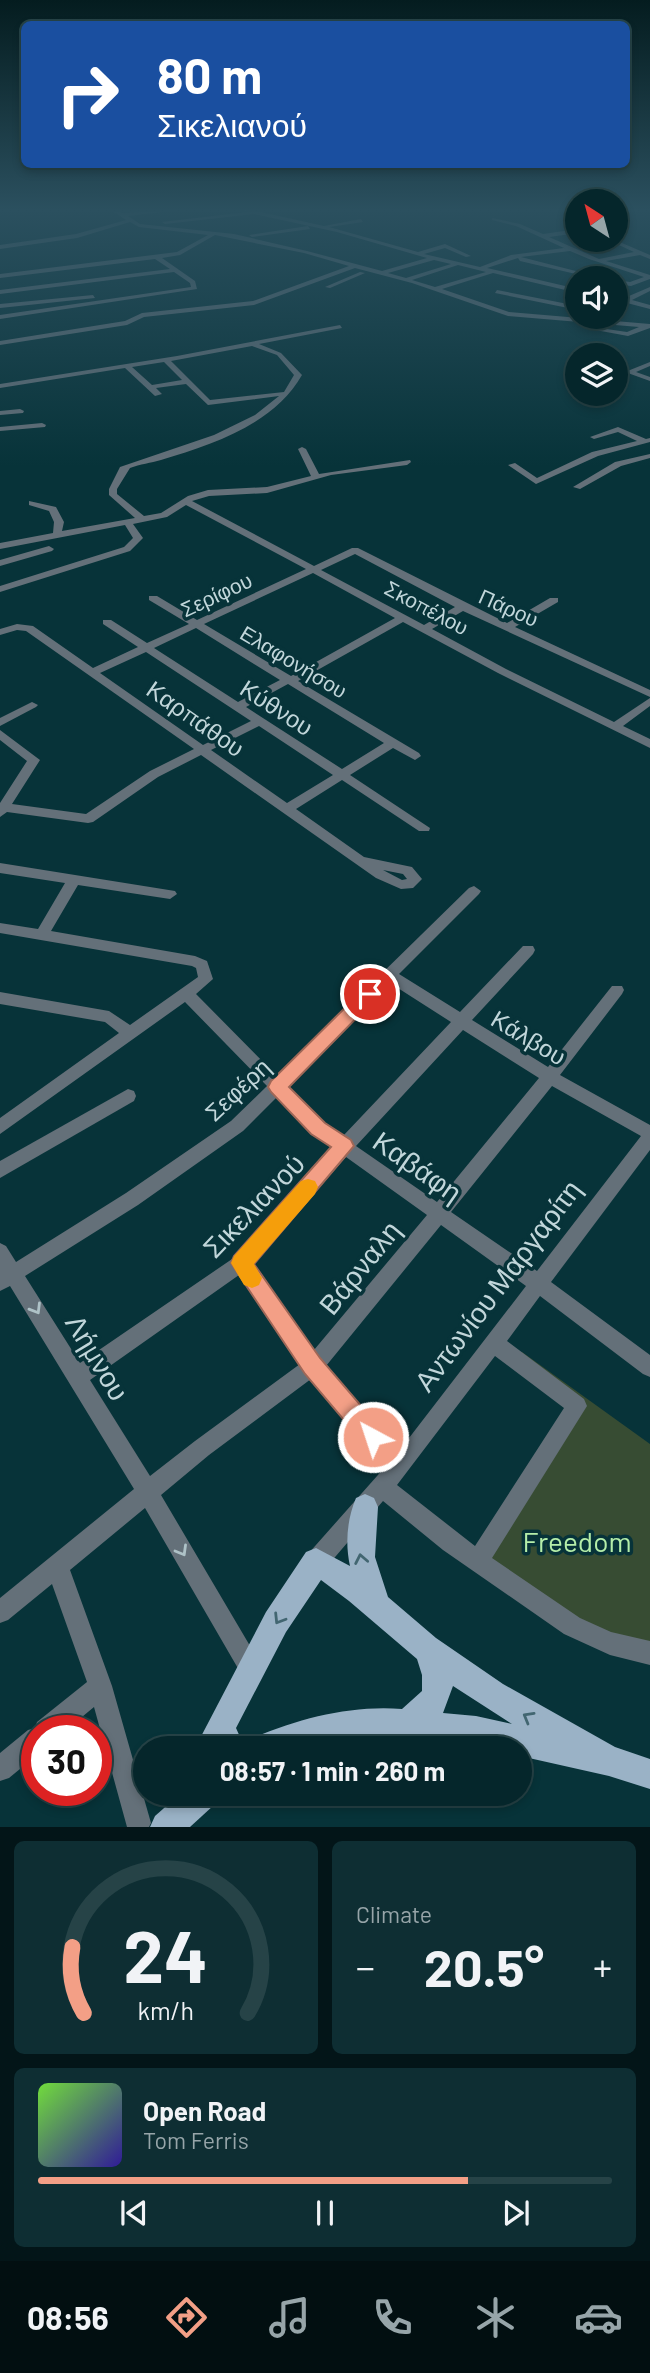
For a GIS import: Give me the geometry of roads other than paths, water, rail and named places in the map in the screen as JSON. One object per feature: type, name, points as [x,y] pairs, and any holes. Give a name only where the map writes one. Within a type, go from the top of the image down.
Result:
[{"type":"main road","points":[[374,1497],[359,1549],[366,1578],[379,1608]]},
{"type":"main road","points":[[316,1562],[341,1577],[428,1650],[520,1713],[609,1762]]},
{"type":"main road","name":"Αντωνίου Μαργαρίτη","points":[[223,1736],[251,1668],[276,1622],[316,1562]]},
{"type":"main road","points":[[405,1724],[429,1709],[439,1691],[436,1668],[428,1650]]},
{"type":"main road","points":[[296,1736],[340,1726],[377,1722],[476,1731],[650,1774]]},
{"type":"main road","points":[[156,1826],[174,1806]]},
{"type":"main road","points":[[156,1826],[185,1806]]},
{"type":"street","points":[[0,317],[59,313],[104,303],[116,305],[163,295]]},
{"type":"street","points":[[0,343],[127,323],[130,317],[254,303],[276,295]]},
{"type":"street","points":[[453,295],[539,323],[632,334],[648,321]]},
{"type":"street","points":[[466,300],[484,295]]},
{"type":"street","points":[[512,295],[565,306]]},
{"type":"street","points":[[525,298],[531,295]]},
{"type":"street","points":[[629,301],[641,295]]},
{"type":"street","points":[[0,306],[72,297],[97,298],[104,303]]},
{"type":"street","points":[[247,298],[254,303]]},
{"type":"street","points":[[629,301],[650,307]]},
{"type":"street","points":[[501,312],[565,318]]},
{"type":"street","points":[[628,320],[648,321]]},
{"type":"street","points":[[0,386],[340,327]]},
{"type":"street","points":[[142,519],[113,495],[113,489],[123,469],[206,441],[277,405],[293,387],[298,375],[279,354],[250,344]]},
{"type":"street","points":[[165,359],[208,403],[287,394]]},
{"type":"street","points":[[650,364],[629,372],[650,379]]},
{"type":"street","points":[[126,366],[158,394]]},
{"type":"street","points":[[151,387],[186,382]]},
{"type":"street","points":[[0,413],[20,411]]},
{"type":"street","points":[[0,429],[42,425]]},
{"type":"street","points":[[594,437],[615,429],[645,440]]},
{"type":"street","points":[[617,443],[645,440]]},
{"type":"street","points":[[512,465],[536,481],[595,454],[645,440]]},
{"type":"street","points":[[302,449],[316,476]]},
{"type":"street","points":[[577,487],[618,464],[650,456]]},
{"type":"street","points":[[0,546],[164,515],[186,501],[208,492],[274,489],[316,476],[407,462]]},
{"type":"street","points":[[268,478],[274,489]]},
{"type":"street","name":"Σκοπέλου","points":[[186,501],[650,744]]},
{"type":"street","points":[[32,503],[53,509],[59,522],[57,535]]},
{"type":"street","points":[[16,568],[131,547],[138,537],[128,523]]},
{"type":"street","points":[[0,589],[16,568],[48,549]]},
{"type":"street","name":"Σερίφου","points":[[92,673],[355,550]]},
{"type":"street","name":"Πάρου","points":[[355,550],[463,607],[650,694]]},
{"type":"street","name":"Ελαφονήσου","points":[[153,598],[415,756]]},
{"type":"street","points":[[508,627],[554,600]]},
{"type":"street","points":[[426,628],[463,607]]},
{"type":"street","points":[[238,707],[404,617]]},
{"type":"street","name":"Κύθνου","points":[[107,622],[424,828]]},
{"type":"street","name":"Καρπάθου","points":[[0,632],[29,628],[363,861]]},
{"type":"street","points":[[615,727],[650,701]]},
{"type":"street","points":[[0,723],[32,705]]},
{"type":"street","points":[[0,734],[34,760],[1,809],[88,819],[154,774],[260,721]]},
{"type":"street","points":[[287,809],[393,743]]},
{"type":"street","points":[[0,868],[170,894]]},
{"type":"street","points":[[42,935],[74,879]]},
{"type":"street","name":"Σεφέρη","points":[[7,1278],[199,1154],[237,1126],[474,891]]},
{"type":"street","points":[[0,928],[194,961],[202,965],[206,979],[0,1127]]},
{"type":"street","name":"Σικελιανού","points":[[77,1377],[241,1263],[345,1146],[527,950]]},
{"type":"street","name":"Κάλβου","points":[[389,975],[460,1022],[650,1135]]},
{"type":"street","name":"Βάρναλη","points":[[0,1612],[58,1568],[148,1492],[313,1366],[550,1077],[617,990]]},
{"type":"street","name":"Καβάφη","points":[[185,992],[318,1128],[539,1284],[650,1367]]},
{"type":"street","points":[[0,998],[109,1017],[129,1032]]},
{"type":"street","points":[[0,1170],[128,1096]]},
{"type":"street","name":"Αντωνίου Μαργαρίτη","points":[[316,1562],[399,1467],[495,1344],[650,1135]]},
{"type":"street","name":"Λήμνου","points":[[0,1252],[7,1278],[77,1377],[251,1668]]},
{"type":"street","points":[[241,1263],[313,1366],[399,1467]]},
{"type":"street","points":[[478,1561],[577,1406],[495,1344]]},
{"type":"street","points":[[374,1497],[478,1561],[572,1626],[610,1643],[650,1653]]},
{"type":"street","points":[[58,1568],[100,1686],[156,1826]]},
{"type":"street","points":[[65,1715],[100,1686]]},
{"type":"street","points":[[0,1769],[21,1752]]},
{"type":"park label","name":"Freedom","points":[[577,1541]]}]
